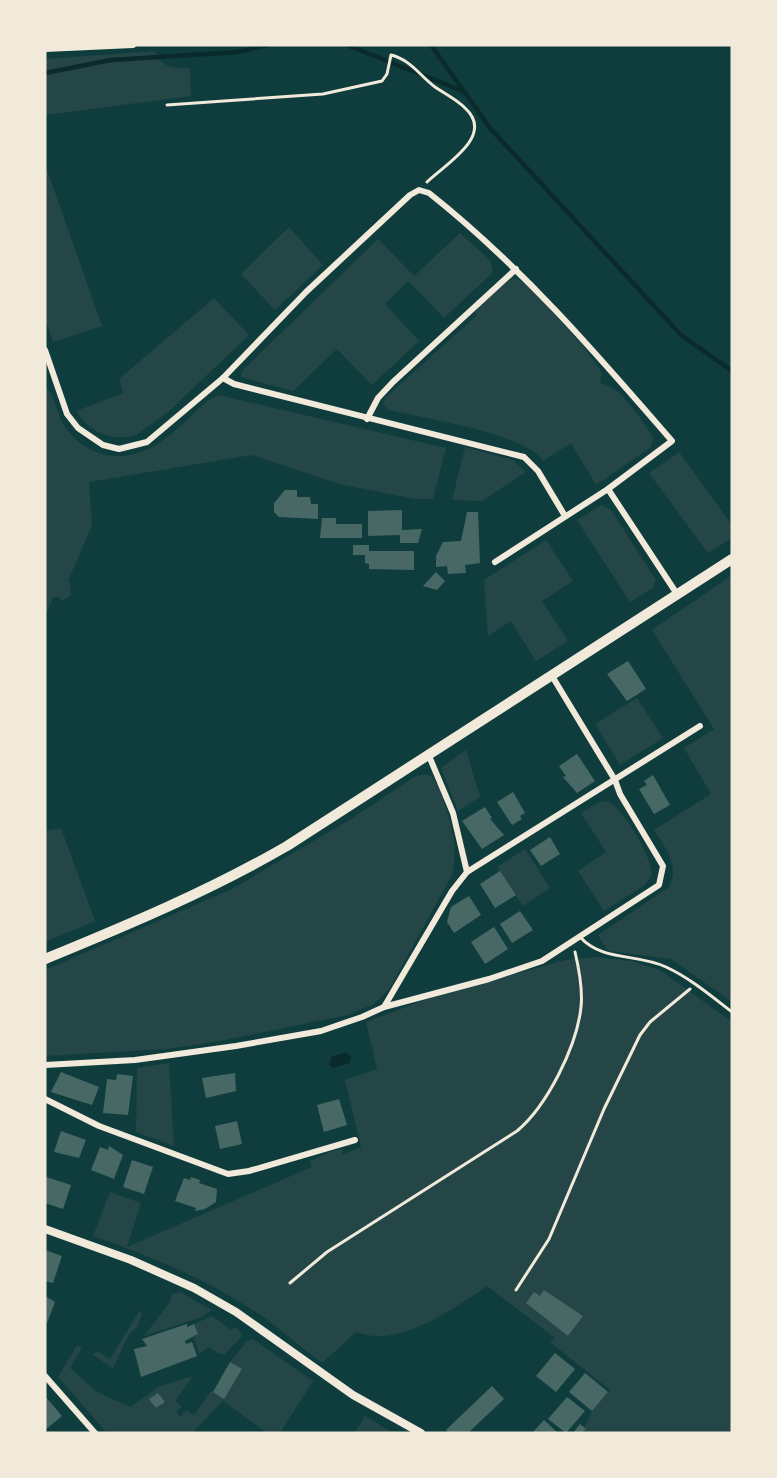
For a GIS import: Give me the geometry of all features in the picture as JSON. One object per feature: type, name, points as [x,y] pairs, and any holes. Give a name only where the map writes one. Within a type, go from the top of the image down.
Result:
[{"type":"main road","points":[[45,959],[229,880],[429,756],[732,559]]},
{"type":"street","points":[[45,50],[133,45]]},
{"type":"street","points":[[45,350],[67,414],[78,428],[103,445],[119,449],[147,442],[223,378],[306,292],[419,190],[436,199],[516,269],[586,343],[672,441],[608,489],[495,562]]},
{"type":"street","points":[[367,419],[378,398],[393,382],[516,269]]},
{"type":"street","points":[[45,374],[52,372]]},
{"type":"street","points":[[223,378],[234,384],[367,419],[524,457],[538,471],[565,516]]},
{"type":"street","points":[[608,489],[677,594]]},
{"type":"street","points":[[45,1065],[135,1060],[283,1039],[331,1028],[384,1007],[489,979],[542,961],[651,892],[659,885],[663,876],[659,857],[552,676]]},
{"type":"street","points":[[384,1007],[452,891],[467,872],[700,726]]},
{"type":"street","points":[[429,756],[453,813],[467,872]]},
{"type":"street","points":[[45,1099],[99,1126],[228,1174],[249,1171],[355,1140]]},
{"type":"street","points":[[45,1229],[140,1264],[209,1296],[264,1331],[353,1395],[421,1433]]},
{"type":"street","points":[[45,1377],[95,1433]]},
{"type":"lane","points":[[580,937],[590,948],[599,953],[650,961],[678,973],[732,1012]]},
{"type":"path","points":[[167,105],[284,98],[357,87],[382,81],[387,74],[391,55],[407,60],[434,86],[465,107],[474,121],[473,136],[469,145],[419,190]]},
{"type":"path","points":[[290,1283],[327,1252],[517,1131],[533,1116],[547,1096],[564,1060],[580,1012],[581,990],[573,941]]},
{"type":"path","points":[[516,1290],[549,1239],[600,1118],[640,1035],[650,1022],[682,998],[694,984]]},
{"type":"shaded area","points":[[155,51],[164,64],[190,68],[191,96],[45,115],[45,59]]},
{"type":"shaded area","points":[[45,164],[102,326],[53,342],[45,319]]},
{"type":"shaded area","points":[[289,227],[323,265],[275,310],[241,274]]},
{"type":"shaded area","points":[[460,233],[490,260],[493,270],[491,274],[444,318],[408,281],[385,304],[419,341],[372,385],[337,349],[293,391],[241,377],[242,371],[378,239],[414,276]]},
{"type":"shaded area","points":[[516,279],[527,284],[584,347],[602,373],[600,383],[616,390],[623,397],[653,437],[651,447],[596,485],[571,443],[543,461],[532,451],[516,442],[472,428],[388,410],[383,404],[385,398],[477,315],[475,312],[498,286]]},
{"type":"shaded area","points":[[214,298],[249,335],[168,412],[136,435],[127,437],[102,434],[82,419],[76,411],[123,393],[119,379]]},
{"type":"shaded area","points":[[45,387],[52,396],[62,422],[69,432],[89,449],[106,455],[136,454],[150,448],[174,432],[207,401],[218,395],[446,448],[433,499],[415,499],[339,484],[252,455],[89,482],[92,525],[68,581],[71,595],[62,601],[59,597],[53,597],[48,606],[50,608],[45,612]]},
{"type":"shaded area","points":[[465,447],[513,460],[526,472],[482,501],[452,500]]},
{"type":"shaded area","points":[[679,452],[732,525],[732,538],[708,553],[649,473]]},
{"type":"shaded area","points":[[602,505],[611,510],[656,580],[653,588],[630,602],[577,520]]},
{"type":"shaded area","points":[[546,540],[573,581],[542,601],[568,641],[536,661],[511,621],[488,636],[484,580]]},
{"type":"shaded area","points":[[732,575],[732,1002],[671,959],[608,951],[598,935],[669,887],[673,872],[672,864],[667,850],[654,830],[711,794],[684,748],[714,729],[652,630]]},
{"type":"shaded area","points":[[637,698],[663,738],[620,765],[595,724]]},
{"type":"shaded area","points":[[466,750],[480,797],[458,811],[441,768]]},
{"type":"shaded area","points":[[426,774],[431,776],[439,787],[450,821],[455,846],[453,873],[390,988],[374,1004],[348,1015],[220,1041],[167,1049],[45,1056],[45,970],[232,889],[351,819],[414,777]]},
{"type":"shaded area","points":[[608,801],[621,813],[636,834],[651,867],[652,875],[645,885],[604,911],[578,871],[606,852],[581,813],[599,802]]},
{"type":"shaded area","points":[[61,828],[95,921],[45,942],[45,831]]},
{"type":"shaded area","points":[[525,849],[550,888],[523,906],[497,867]]},
{"type":"shaded area","points":[[595,957],[631,961],[660,970],[732,1022],[732,1433],[582,1433],[592,1411],[610,1390],[550,1342],[555,1338],[487,1286],[442,1315],[407,1331],[372,1336],[356,1332],[322,1363],[267,1320],[230,1296],[173,1267],[93,1236],[110,1192],[141,1203],[127,1247],[312,1167],[310,1161],[335,1150],[344,1149],[341,1155],[361,1147],[345,1080],[377,1069],[366,1022],[427,999],[565,960]]},
{"type":"shaded area","points":[[346,1052],[351,1057],[349,1063],[334,1068],[329,1065],[331,1057]]},
{"type":"shaded area","points":[[169,1063],[174,1146],[136,1132],[137,1068]]},
{"type":"shaded area","points":[[180,1292],[212,1310],[202,1317],[144,1336],[170,1302],[172,1294]]},
{"type":"shaded area","points":[[140,1310],[142,1314],[137,1327],[129,1334],[113,1368],[93,1355],[97,1351],[110,1359]]},
{"type":"shaded area","points":[[212,1316],[231,1330],[237,1327],[242,1336],[225,1354],[219,1354],[209,1347],[199,1354],[193,1336],[198,1334],[194,1324]]},
{"type":"shaded area","points":[[253,1339],[313,1381],[280,1433],[267,1433],[223,1401],[192,1433],[107,1433],[58,1377],[77,1345],[82,1348],[70,1368],[97,1392],[131,1407],[158,1387],[193,1376],[175,1401],[182,1407],[176,1411],[180,1417],[186,1410],[194,1415],[211,1391],[224,1398],[242,1369],[230,1362],[248,1340]]},
{"type":"shaded area","points":[[365,1416],[393,1433],[355,1433]]},
{"type":"building","points":[[285,490],[297,490],[297,497],[310,497],[311,504],[318,504],[318,519],[279,517],[274,512],[274,503]]},
{"type":"building","points":[[402,510],[402,530],[422,529],[418,543],[400,543],[400,535],[368,536],[368,511]]},
{"type":"building","points":[[467,512],[478,512],[480,563],[465,565],[466,573],[448,574],[447,566],[436,567],[436,556],[443,542],[461,541]]},
{"type":"building","points":[[322,518],[336,518],[336,524],[362,524],[362,538],[320,538]]},
{"type":"building","points":[[353,545],[369,545],[369,551],[414,551],[414,570],[369,569],[369,564],[365,563],[365,555],[353,555]]},
{"type":"building","points":[[436,572],[445,581],[437,590],[423,586]]},
{"type":"building","points":[[628,661],[646,689],[627,701],[607,674]]},
{"type":"building","points":[[577,754],[595,781],[577,793],[563,777],[566,776],[559,766]]},
{"type":"building","points":[[653,775],[670,805],[654,814],[639,789],[647,785],[644,781]]},
{"type":"building","points":[[513,792],[525,813],[520,816],[522,819],[512,825],[497,802]]},
{"type":"building","points":[[485,807],[492,818],[490,819],[504,835],[482,849],[462,821]]},
{"type":"building","points":[[550,837],[560,854],[541,866],[530,850]]},
{"type":"building","points":[[500,871],[516,895],[495,908],[480,884]]},
{"type":"building","points":[[469,896],[481,915],[454,933],[447,922],[451,907]]},
{"type":"building","points":[[520,911],[533,930],[512,943],[500,924]]},
{"type":"building","points":[[494,927],[508,949],[485,964],[471,942]]},
{"type":"building","points":[[61,1072],[99,1087],[92,1105],[51,1092]]},
{"type":"building","points":[[235,1073],[236,1091],[206,1098],[202,1078]]},
{"type":"building","points":[[117,1074],[133,1076],[128,1115],[103,1113],[107,1079],[116,1080]]},
{"type":"building","points":[[339,1099],[347,1125],[324,1132],[317,1105]]},
{"type":"building","points":[[237,1121],[242,1144],[220,1149],[215,1126]]},
{"type":"building","points":[[61,1131],[86,1140],[79,1158],[54,1152]]},
{"type":"building","points":[[109,1146],[123,1155],[114,1179],[91,1170],[100,1147],[108,1150]]},
{"type":"building","points":[[132,1160],[153,1167],[144,1194],[123,1187]]},
{"type":"building","points":[[46,1177],[71,1185],[63,1209],[45,1203]]},
{"type":"building","points":[[191,1177],[200,1180],[199,1183],[217,1189],[216,1202],[205,1209],[195,1211],[196,1208],[175,1201],[184,1178],[190,1180]]},
{"type":"building","points":[[45,1250],[62,1256],[53,1283],[45,1281]]},
{"type":"building","points":[[544,1290],[583,1316],[568,1336],[526,1303],[534,1292],[540,1296]]},
{"type":"building","points":[[45,1296],[55,1302],[47,1323],[45,1321]]},
{"type":"building","points":[[187,1324],[187,1327],[194,1324],[198,1334],[185,1341],[186,1344],[192,1342],[197,1356],[141,1377],[134,1349],[147,1346],[142,1339]]},
{"type":"building","points":[[555,1353],[575,1369],[556,1392],[536,1376]]},
{"type":"building","points":[[230,1362],[242,1369],[224,1399],[213,1392]]},
{"type":"building","points":[[585,1373],[608,1392],[592,1411],[569,1392]]},
{"type":"building","points":[[492,1386],[504,1399],[468,1433],[449,1433],[446,1430]]},
{"type":"building","points":[[158,1393],[165,1402],[156,1408],[149,1399]]},
{"type":"building","points":[[45,1396],[62,1416],[45,1430]]},
{"type":"building","points":[[567,1397],[585,1411],[566,1433],[548,1419]]},
{"type":"building","points":[[544,1420],[558,1433],[532,1433]]},
{"type":"building","points":[[580,1424],[586,1429],[582,1433],[573,1433]]},
{"type":"waterway","points":[[45,73],[111,60],[238,52],[268,45]]},
{"type":"waterway","points":[[347,45],[465,92]]},
{"type":"waterway","points":[[431,45],[490,128],[681,335],[732,371]]}]
